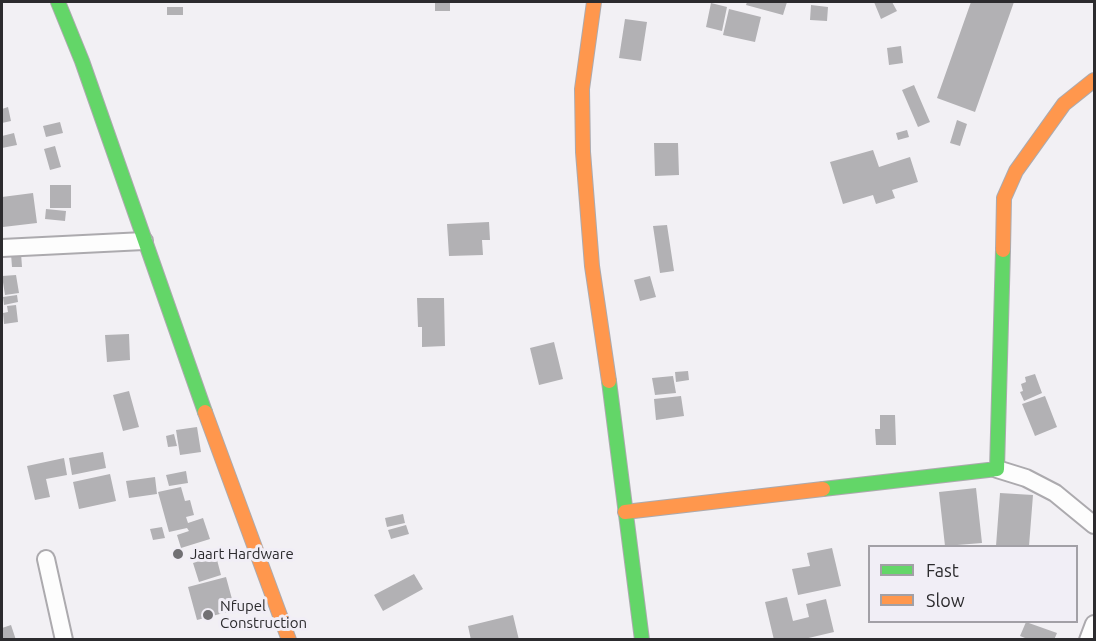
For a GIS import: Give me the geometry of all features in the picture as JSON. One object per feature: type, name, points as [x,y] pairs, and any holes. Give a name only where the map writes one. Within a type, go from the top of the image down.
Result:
[{"type":"street","points":[[58,2],[82,61],[175,331],[289,639]]},
{"type":"street","points":[[594,2],[582,90],[583,152],[591,266],[642,639]]},
{"type":"street","points":[[997,470],[1004,198],[1016,171],[1064,104],[1095,80]]},
{"type":"street","points":[[2,248],[144,241]]},
{"type":"street","points":[[626,512],[997,470],[1026,478],[1055,493],[1095,525]]},
{"type":"street","points":[[46,559],[64,639]]},
{"type":"street","points":[[1088,639],[1095,624]]},
{"type":"building","points":[[435,2],[450,2],[450,11],[435,11]]},
{"type":"building","points":[[747,2],[787,2],[783,15],[746,5]]},
{"type":"building","points":[[874,2],[892,2],[897,11],[881,19]]},
{"type":"building","points":[[971,2],[1014,2],[975,112],[937,98]]},
{"type":"building","points":[[711,3],[727,7],[722,31],[706,27]]},
{"type":"building","points":[[811,5],[828,7],[827,21],[810,20]]},
{"type":"building","points":[[167,7],[183,7],[183,15],[167,15]]},
{"type":"building","points":[[729,9],[761,17],[755,42],[723,35]]},
{"type":"building","points":[[625,19],[647,22],[641,61],[619,58]]},
{"type":"building","points":[[901,46],[903,63],[889,65],[887,48]]},
{"type":"building","points":[[914,85],[930,122],[918,127],[902,90]]},
{"type":"building","points":[[8,107],[11,121],[2,123],[2,109]]},
{"type":"building","points":[[957,120],[967,124],[960,146],[950,143]]},
{"type":"building","points":[[60,122],[63,133],[46,137],[43,126]]},
{"type":"building","points":[[907,130],[909,137],[898,140],[896,133]]},
{"type":"building","points":[[14,133],[17,145],[2,148],[2,136]]},
{"type":"building","points":[[654,143],[678,143],[679,175],[655,176]]},
{"type":"building","points":[[55,146],[61,167],[50,170],[44,149]]},
{"type":"building","points":[[873,150],[879,167],[910,157],[918,182],[892,190],[895,198],[876,204],[873,195],[843,204],[830,162]]},
{"type":"building","points":[[50,185],[71,185],[71,208],[50,208]]},
{"type":"building","points":[[33,193],[37,223],[3,227],[2,197]]},
{"type":"building","points":[[46,209],[66,211],[65,221],[45,219]]},
{"type":"building","points":[[489,222],[490,240],[482,240],[483,255],[449,256],[447,224]]},
{"type":"building","points":[[667,225],[674,271],[660,273],[653,226]]},
{"type":"building","points":[[21,253],[22,267],[12,267],[11,254]]},
{"type":"building","points":[[16,275],[19,293],[5,295],[2,276]]},
{"type":"building","points":[[650,276],[656,297],[640,301],[634,280]]},
{"type":"building","points":[[17,295],[18,302],[4,305],[3,297]]},
{"type":"building","points":[[417,298],[444,298],[445,346],[422,347],[422,327],[418,327]]},
{"type":"building","points":[[16,305],[18,322],[4,324],[3,313],[8,312],[7,306]]},
{"type":"building","points":[[129,334],[130,360],[107,362],[105,335]]},
{"type":"building","points":[[554,342],[563,379],[539,385],[530,348]]},
{"type":"building","points":[[688,371],[689,380],[676,382],[675,372]]},
{"type":"building","points":[[1035,374],[1042,393],[1024,401],[1020,392],[1023,391],[1021,384],[1026,382],[1025,377]]},
{"type":"building","points":[[673,376],[676,393],[655,395],[652,378]]},
{"type":"building","points":[[129,391],[139,427],[123,431],[113,395]]},
{"type":"building","points":[[681,396],[684,416],[656,420],[654,399]]},
{"type":"building","points":[[1045,396],[1057,427],[1035,436],[1022,404]]},
{"type":"building","points":[[880,415],[895,415],[896,445],[876,445],[875,429],[880,429]]},
{"type":"building","points":[[197,427],[201,452],[180,455],[176,430]]},
{"type":"building","points":[[174,434],[177,446],[168,447],[166,436]]},
{"type":"building","points":[[103,452],[106,468],[72,475],[69,458]]},
{"type":"building","points":[[64,458],[67,475],[46,479],[50,497],[35,500],[27,466]]},
{"type":"building","points":[[186,471],[188,483],[169,486],[166,475]]},
{"type":"building","points":[[110,474],[116,501],[79,509],[73,482]]},
{"type":"building","points":[[155,477],[157,494],[129,498],[126,481]]},
{"type":"building","points":[[181,487],[185,501],[190,500],[194,515],[186,517],[188,523],[203,518],[210,539],[181,548],[177,535],[189,531],[187,528],[169,532],[158,492]]},
{"type":"building","points":[[976,488],[982,543],[945,545],[939,492]]},
{"type":"building","points":[[1000,493],[1033,495],[1029,545],[996,545]]},
{"type":"building","points":[[403,514],[405,523],[387,527],[385,518]]},
{"type":"building","points":[[406,525],[409,534],[391,539],[388,530]]},
{"type":"building","points":[[162,527],[165,538],[153,540],[150,529]]},
{"type":"building","points":[[832,548],[841,586],[798,595],[792,569],[810,566],[807,553]]},
{"type":"building","points":[[216,556],[221,575],[199,582],[193,563]]},
{"type":"building","points":[[414,574],[423,589],[383,611],[374,595]]},
{"type":"building","points":[[226,577],[235,610],[197,620],[188,587]]},
{"type":"building","points":[[787,597],[793,621],[809,617],[806,604],[826,599],[834,632],[800,640],[774,640],[765,602]]},
{"type":"building","points":[[513,615],[519,640],[471,640],[468,626]]},
{"type":"building","points":[[1026,623],[1057,633],[1054,640],[1030,640],[1020,636]]},
{"type":"building","points":[[11,625],[16,640],[2,640],[2,628]]},
{"type":"traffic: fast","points":[[58,2],[82,61],[205,412]]},
{"type":"traffic: fast","points":[[823,489],[997,469],[1003,250]]},
{"type":"traffic: fast","points":[[609,381],[642,640]]},
{"type":"traffic: slow","points":[[594,2],[582,89],[583,152],[592,266],[609,381]]},
{"type":"traffic: slow","points":[[1003,250],[1004,198],[1016,171],[1064,104],[1094,80]]},
{"type":"traffic: slow","points":[[205,412],[289,640]]},
{"type":"traffic: slow","points":[[625,512],[823,489]]},
{"type":"place","name":"Jaart Hardware","points":[[178,554]]},
{"type":"place","name":"Nfupel Construction","points":[[208,615]]}]
